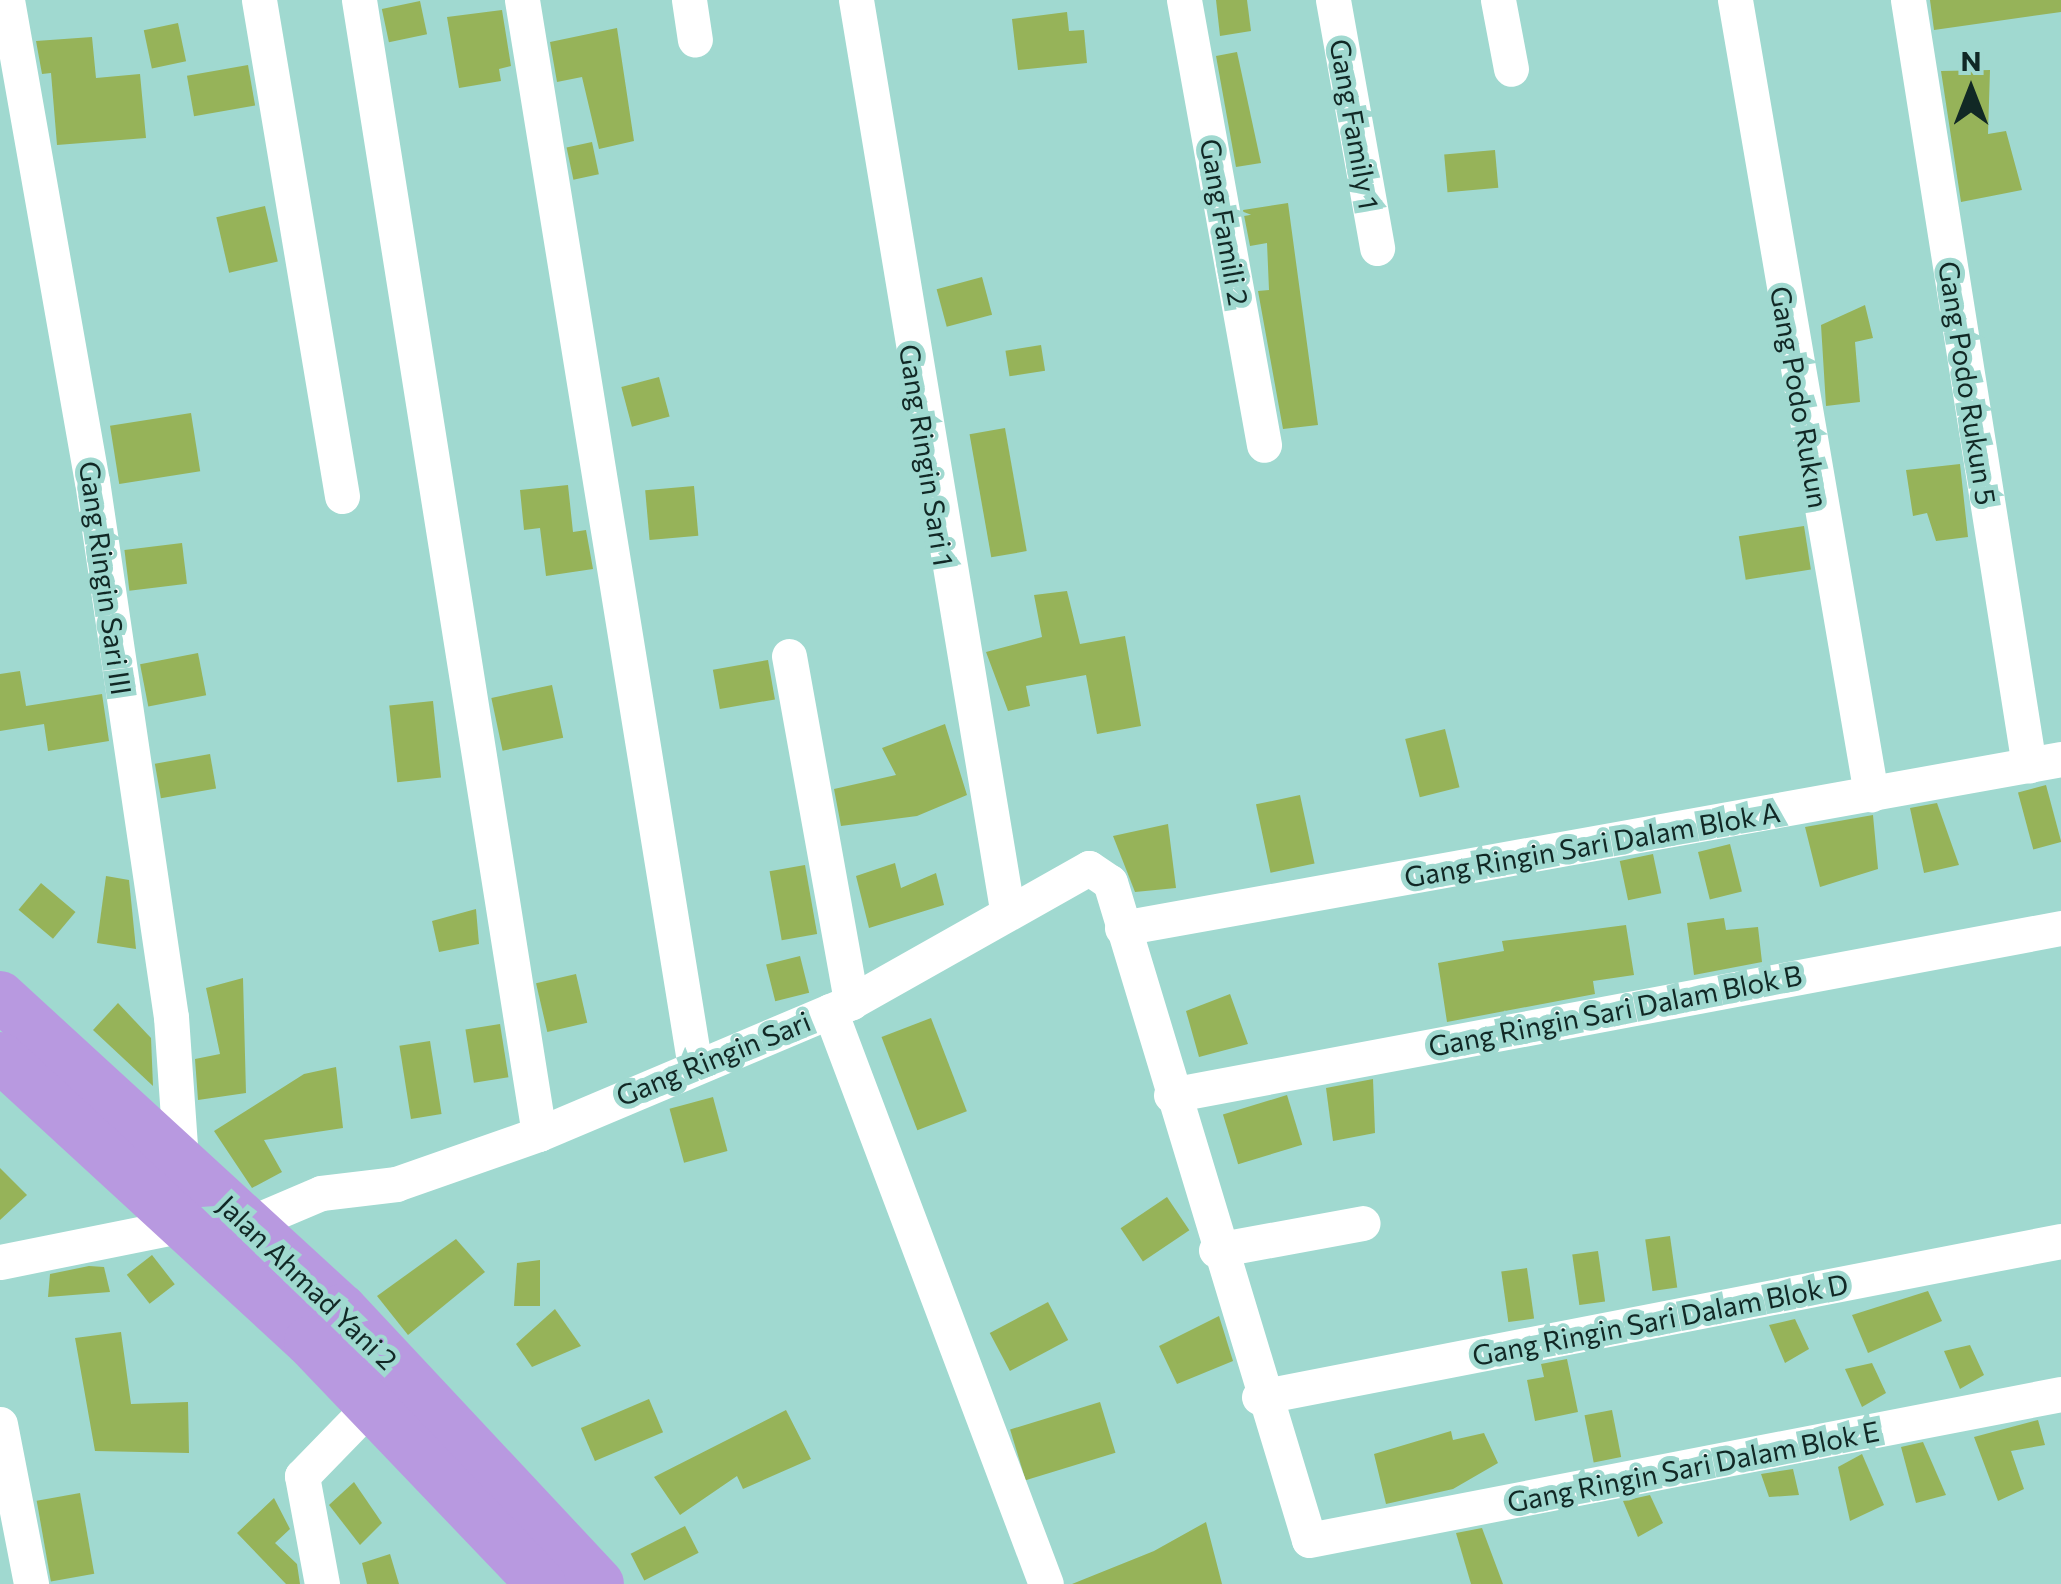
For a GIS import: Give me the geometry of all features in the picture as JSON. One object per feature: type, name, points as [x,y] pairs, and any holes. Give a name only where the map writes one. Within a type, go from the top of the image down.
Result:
[{"type":"highway","name":"Jalan Ahmad Yani 2","points":[[0,996],[342,1309],[599,1584]]},
{"type":"highway","name":"Jalan Ahmad Yani 2","points":[[0,1057],[371,1405],[542,1584]]},
{"type":"street","name":"Gang Ringin Sari III","points":[[6,0],[92,481],[171,1017],[181,1159]]},
{"type":"street","points":[[259,0],[342,496]]},
{"type":"street","points":[[358,0],[538,1127]]},
{"type":"street","points":[[522,0],[694,1061]]},
{"type":"street","points":[[689,0],[695,40]]},
{"type":"street","name":"Gang Ringin Sari 1","points":[[856,0],[1007,909]]},
{"type":"street","name":"Gang Famili 2","points":[[1184,0],[1264,445]]},
{"type":"street","name":"Gang Family 1","points":[[1333,0],[1377,248]]},
{"type":"street","points":[[1498,0],[1511,69]]},
{"type":"street","name":"Gang Podo Rukun","points":[[1735,0],[1871,794]]},
{"type":"street","name":"Gang Podo Rukun 5","points":[[1908,0],[2045,762]]},
{"type":"street","points":[[789,656],[844,996],[1046,1584]]},
{"type":"street","name":"Gang Ringin Sari Dalam Blok A","points":[[1122,928],[2045,762]]},
{"type":"street","name":"Gang Ringin Sari","points":[[248,1224],[321,1194],[396,1184],[538,1127],[844,996],[1007,909],[1094,869],[1110,882],[1122,928]]},
{"type":"street","points":[[1122,928],[1259,1397]]},
{"type":"street","name":"Gang Ringin Sari Dalam Blok B","points":[[1170,1094],[2061,928]]},
{"type":"street","points":[[1216,1250],[1363,1223]]},
{"type":"street","points":[[0,1262],[183,1225]]},
{"type":"street","name":"Gang Ringin Sari Dalam Blok D","points":[[1259,1397],[2061,1242]]},
{"type":"street","name":"Gang Ringin Sari Dalam Blok E","points":[[1259,1397],[1305,1537],[1326,1542],[2061,1394]]},
{"type":"street","points":[[322,1584],[302,1476],[371,1405]]},
{"type":"street","points":[[0,1424],[31,1584]]},
{"type":"building","points":[[1216,0],[1247,0],[1251,31],[1220,36]]},
{"type":"building","points":[[1930,0],[2061,0],[2061,12],[1934,30]]},
{"type":"building","points":[[420,1],[427,34],[389,42],[382,9]]},
{"type":"building","points":[[502,10],[511,66],[499,69],[501,81],[459,88],[447,17]]},
{"type":"building","points":[[1067,12],[1069,31],[1084,30],[1087,63],[1018,70],[1012,19]]},
{"type":"building","points":[[178,23],[186,61],[152,68],[144,30]]},
{"type":"building","points":[[617,28],[634,141],[599,149],[582,77],[557,82],[550,42]]},
{"type":"building","points":[[92,37],[96,78],[140,74],[146,138],[57,145],[51,73],[42,74],[36,41]]},
{"type":"building","points":[[1237,52],[1261,163],[1236,167],[1216,56]]},
{"type":"building","points":[[248,65],[255,105],[194,116],[187,76]]},
{"type":"building","points":[[1990,70],[1988,134],[2006,131],[2022,190],[1961,202],[1941,71]]},
{"type":"building","points":[[592,142],[599,174],[573,180],[567,147]]},
{"type":"building","points":[[1495,150],[1498,188],[1448,192],[1444,154]]},
{"type":"building","points":[[1288,203],[1318,425],[1283,429],[1258,291],[1269,290],[1267,243],[1250,246],[1243,210]]},
{"type":"building","points":[[265,206],[278,262],[229,273],[216,217]]},
{"type":"building","points":[[982,277],[992,315],[947,327],[937,289]]},
{"type":"building","points":[[1865,305],[1873,338],[1855,342],[1860,402],[1826,406],[1821,325]]},
{"type":"building","points":[[1041,345],[1045,371],[1010,376],[1005,351]]},
{"type":"building","points":[[659,377],[670,417],[632,427],[621,387]]},
{"type":"building","points":[[191,413],[200,471],[119,484],[110,426]]},
{"type":"building","points":[[1005,428],[1027,551],[991,557],[970,434]]},
{"type":"building","points":[[1960,464],[1968,537],[1936,541],[1927,513],[1913,516],[1906,470]]},
{"type":"building","points":[[568,485],[573,532],[586,530],[593,569],[546,576],[540,528],[524,530],[520,490]]},
{"type":"building","points":[[694,486],[698,536],[650,540],[645,490]]},
{"type":"building","points":[[1804,526],[1811,569],[1746,580],[1739,536]]},
{"type":"building","points":[[182,543],[187,584],[129,591],[124,550]]},
{"type":"building","points":[[1067,591],[1080,644],[1125,636],[1141,726],[1097,734],[1086,675],[1026,686],[1030,706],[1008,711],[986,652],[1042,637],[1034,595]]},
{"type":"building","points":[[198,653],[206,695],[148,706],[140,664]]},
{"type":"building","points":[[768,660],[775,699],[720,709],[713,670]]},
{"type":"building","points":[[20,671],[26,706],[102,694],[109,741],[48,751],[44,724],[0,731],[0,674]]},
{"type":"building","points":[[552,685],[563,738],[503,751],[491,698]]},
{"type":"building","points":[[433,701],[441,778],[397,782],[389,706]]},
{"type":"building","points":[[945,724],[967,795],[917,816],[841,826],[834,789],[896,775],[882,748]]},
{"type":"building","points":[[1445,729],[1460,787],[1420,797],[1405,739]]},
{"type":"building","points":[[210,754],[216,788],[161,798],[155,764]]},
{"type":"building","points":[[2046,785],[2061,842],[2033,849],[2018,793]]},
{"type":"building","points":[[1300,795],[1315,863],[1271,873],[1256,804]]},
{"type":"building","points":[[1937,803],[1959,865],[1924,873],[1910,808]]},
{"type":"building","points":[[1873,815],[1878,869],[1820,887],[1805,827]]},
{"type":"building","points":[[1168,824],[1176,888],[1135,892],[1113,836]]},
{"type":"building","points":[[1730,844],[1742,892],[1710,900],[1698,852]]},
{"type":"building","points":[[1653,854],[1661,893],[1628,900],[1620,861]]},
{"type":"building","points":[[895,863],[901,888],[936,873],[944,905],[869,928],[856,876]]},
{"type":"building","points":[[805,865],[817,934],[782,940],[770,871]]},
{"type":"building","points":[[106,876],[129,880],[136,949],[97,943]]},
{"type":"building","points":[[41,883],[75,912],[53,939],[19,910]]},
{"type":"building","points":[[476,909],[479,944],[439,952],[432,921]]},
{"type":"building","points":[[1724,918],[1726,930],[1758,927],[1762,962],[1694,975],[1687,923]]},
{"type":"building","points":[[1626,925],[1634,975],[1593,981],[1595,994],[1447,1022],[1438,963],[1504,951],[1502,941]]},
{"type":"building","points":[[800,956],[809,993],[775,1001],[766,964]]},
{"type":"building","points":[[576,974],[587,1023],[547,1032],[536,983]]},
{"type":"building","points":[[243,978],[246,1093],[198,1100],[195,1059],[220,1054],[206,988]]},
{"type":"building","points":[[1230,994],[1248,1044],[1199,1057],[1186,1011]]},
{"type":"building","points":[[118,1003],[151,1038],[153,1086],[93,1030]]},
{"type":"building","points":[[931,1018],[967,1111],[917,1130],[882,1037]]},
{"type":"building","points":[[500,1024],[508,1077],[474,1083],[465,1029]]},
{"type":"building","points":[[430,1041],[442,1114],[411,1119],[399,1046]]},
{"type":"building","points":[[336,1067],[343,1128],[264,1140],[282,1172],[252,1188],[214,1131],[304,1074]]},
{"type":"building","points":[[1373,1079],[1375,1133],[1333,1141],[1326,1088]]},
{"type":"building","points":[[1287,1095],[1302,1145],[1238,1164],[1223,1115]]},
{"type":"building","points":[[713,1097],[727,1151],[684,1163],[670,1109]]},
{"type":"building","points":[[0,1168],[27,1195],[0,1220]]},
{"type":"building","points":[[1167,1197],[1189,1230],[1143,1261],[1121,1228]]},
{"type":"building","points":[[1670,1236],[1677,1287],[1652,1291],[1645,1239]]},
{"type":"building","points":[[456,1239],[485,1272],[408,1335],[377,1296]]},
{"type":"building","points":[[1598,1251],[1605,1302],[1579,1305],[1572,1255]]},
{"type":"building","points":[[152,1255],[175,1284],[150,1304],[127,1275]]},
{"type":"building","points":[[540,1260],[540,1306],[514,1306],[517,1263]]},
{"type":"building","points":[[104,1267],[110,1292],[48,1297],[50,1274]]},
{"type":"building","points":[[1527,1268],[1534,1319],[1508,1322],[1501,1272]]},
{"type":"building","points":[[1928,1291],[1942,1321],[1868,1353],[1852,1315]]},
{"type":"building","points":[[1048,1302],[1068,1340],[1010,1371],[990,1333]]},
{"type":"building","points":[[555,1309],[581,1346],[532,1367],[516,1344]]},
{"type":"building","points":[[1219,1316],[1233,1361],[1177,1384],[1159,1346]]},
{"type":"building","points":[[1795,1319],[1809,1349],[1785,1363],[1769,1325]]},
{"type":"building","points":[[121,1332],[131,1404],[188,1402],[189,1453],[95,1451],[75,1338]]},
{"type":"building","points":[[1970,1345],[1984,1375],[1960,1389],[1944,1351]]},
{"type":"building","points":[[1567,1359],[1578,1412],[1535,1421],[1527,1380],[1544,1377],[1541,1364]]},
{"type":"building","points":[[1872,1363],[1886,1393],[1862,1407],[1845,1369]]},
{"type":"building","points":[[649,1399],[663,1432],[595,1461],[581,1428]]},
{"type":"building","points":[[1100,1402],[1115,1453],[1026,1480],[1010,1429]]},
{"type":"building","points":[[786,1410],[811,1459],[743,1489],[737,1476],[680,1515],[654,1477]]},
{"type":"building","points":[[1612,1410],[1621,1457],[1594,1462],[1585,1415]]},
{"type":"building","points":[[2038,1420],[2045,1445],[2011,1451],[2024,1489],[1998,1501],[1974,1437]]},
{"type":"building","points":[[1451,1431],[1453,1440],[1484,1433],[1498,1463],[1453,1489],[1386,1504],[1374,1454]]},
{"type":"building","points":[[1923,1442],[1946,1495],[1916,1503],[1901,1447]]},
{"type":"building","points":[[1862,1454],[1884,1505],[1850,1521],[1838,1467]]},
{"type":"building","points":[[1793,1469],[1799,1495],[1769,1497],[1761,1474]]},
{"type":"building","points":[[354,1482],[382,1523],[360,1545],[329,1505]]},
{"type":"building","points":[[80,1493],[94,1574],[51,1581],[37,1501]]},
{"type":"building","points":[[1650,1495],[1663,1523],[1638,1537],[1623,1501]]},
{"type":"building","points":[[274,1498],[290,1529],[275,1543],[297,1564],[300,1584],[286,1584],[237,1533]]},
{"type":"building","points":[[1206,1522],[1222,1584],[1072,1584],[1154,1551]]},
{"type":"building","points":[[685,1526],[699,1553],[644,1580],[631,1554]]},
{"type":"building","points":[[1482,1528],[1503,1584],[1471,1584],[1456,1533]]},
{"type":"building","points":[[390,1554],[399,1584],[367,1584],[362,1563]]}]
